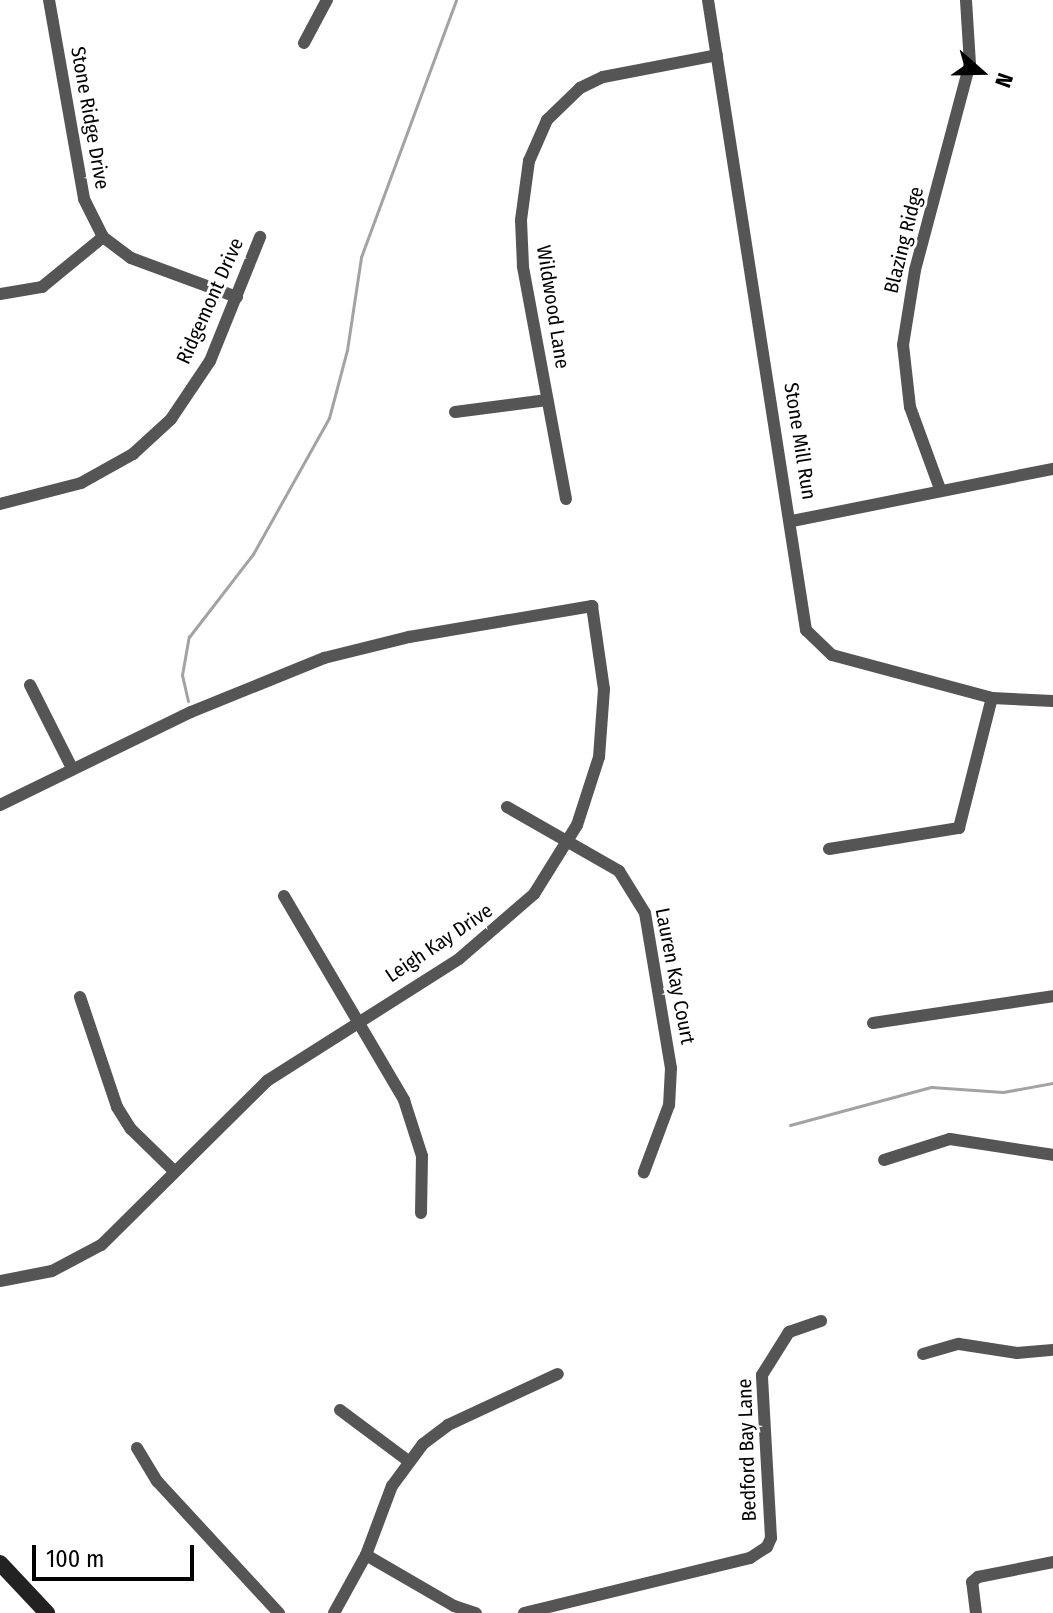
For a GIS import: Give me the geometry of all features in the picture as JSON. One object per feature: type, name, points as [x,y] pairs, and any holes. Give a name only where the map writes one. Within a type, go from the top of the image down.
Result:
[{"type":"main road","points":[[0,1563],[47,1613]]},
{"type":"street","name":"Stone Ridge Drive","points":[[49,0],[84,199],[103,237],[131,258],[237,297]]},
{"type":"street","points":[[304,43],[327,0]]},
{"type":"street","name":"Stone Mill Run","points":[[708,0],[792,521],[806,630],[832,655],[992,698],[1053,701]]},
{"type":"street","name":"Blazing Ridge","points":[[940,489],[910,407],[903,345],[915,270],[970,64],[966,0]]},
{"type":"street","name":"Wildwood Lane","points":[[566,499],[523,266],[521,220],[537,140],[560,104],[603,77],[717,55]]},
{"type":"street","points":[[0,294],[42,287],[103,237]]},
{"type":"street","name":"Ridgemont Drive","points":[[0,504],[81,483],[133,454],[171,419],[210,361],[260,237]]},
{"type":"street","points":[[455,412],[547,400]]},
{"type":"street","points":[[792,521],[940,489],[1053,469]]},
{"type":"street","name":"Leigh Kay Drive","points":[[0,805],[245,688],[324,658],[409,637],[592,606],[602,666],[603,732],[591,787],[570,839],[534,894],[490,938],[267,1081],[174,1171],[132,1217],[89,1252],[52,1271],[0,1281]]},
{"type":"street","points":[[30,685],[72,768]]},
{"type":"street","points":[[829,849],[959,828],[992,698]]},
{"type":"street","name":"Lauren Kay Court","points":[[507,807],[570,839],[619,871],[639,897],[650,931],[671,1068],[669,1105],[644,1172]]},
{"type":"street","points":[[284,896],[413,1120],[425,1182],[421,1213]]},
{"type":"street","points":[[873,1023],[1053,996]]},
{"type":"street","points":[[80,997],[117,1107],[131,1129],[174,1171]]},
{"type":"street","points":[[884,1160],[950,1139],[1053,1155]]},
{"type":"street","name":"Bedford Bay Lane","points":[[524,1613],[750,1558],[767,1547],[771,1538],[762,1375],[789,1332],[821,1321]]},
{"type":"street","points":[[923,1354],[959,1344],[1017,1353],[1053,1350]]},
{"type":"street","points":[[334,1613],[366,1555],[392,1486],[407,1460],[448,1425],[558,1374]]},
{"type":"street","points":[[340,1410],[407,1460]]},
{"type":"street","points":[[137,1448],[157,1481],[279,1613]]},
{"type":"street","points":[[366,1555],[454,1606],[476,1613]]},
{"type":"street","points":[[976,1613],[972,1582],[978,1577],[1053,1562]]},
{"type":"waterway","points":[[188,701],[182,675],[189,637],[253,554],[329,418],[347,350],[361,257],[456,0]]},
{"type":"waterway","points":[[790,1125],[931,1087],[1003,1092],[1053,1083]]}]
